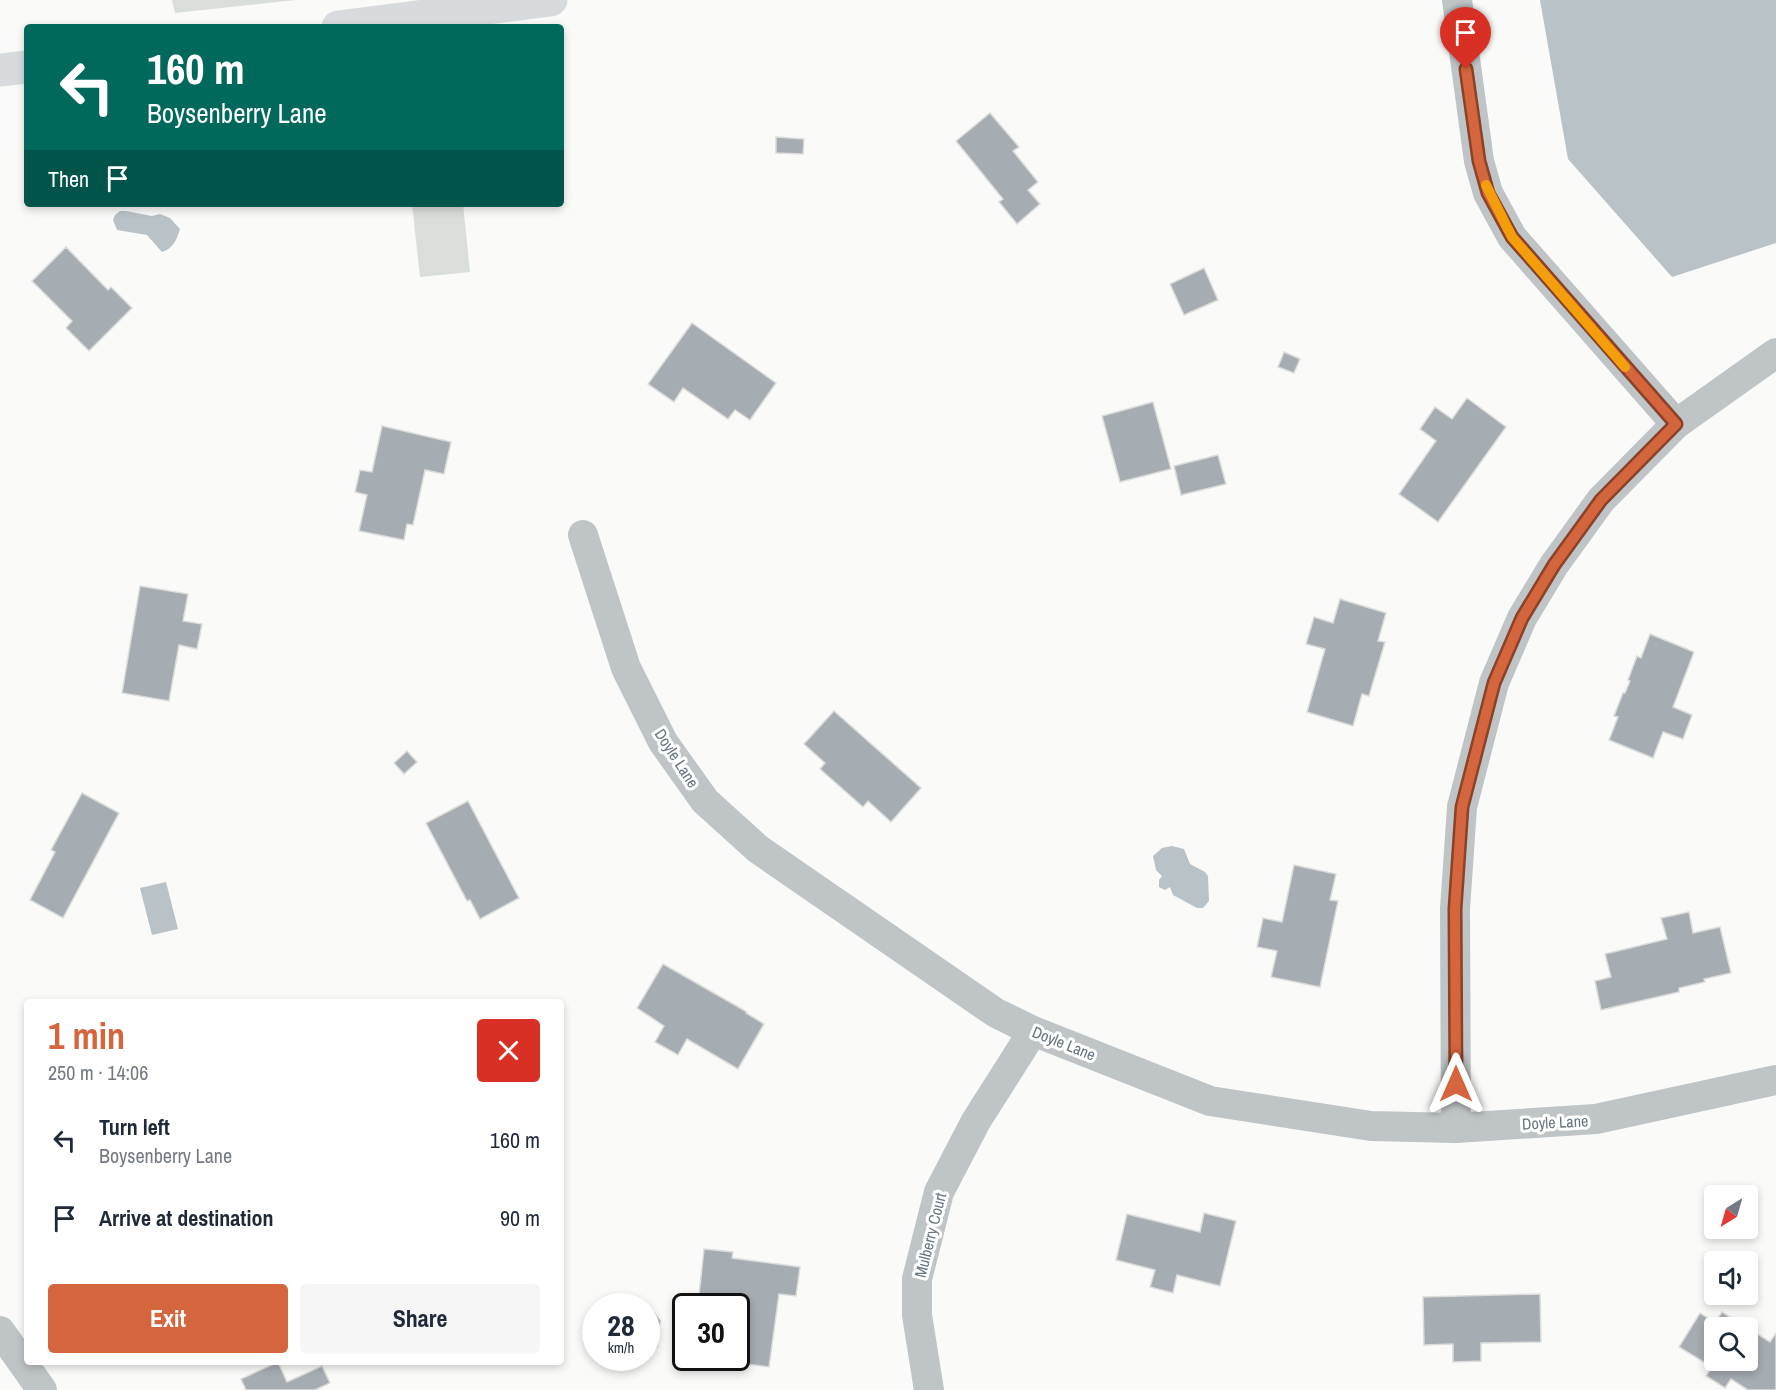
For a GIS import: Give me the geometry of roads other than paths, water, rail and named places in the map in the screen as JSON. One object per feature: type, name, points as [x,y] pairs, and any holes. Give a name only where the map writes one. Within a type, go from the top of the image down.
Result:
[{"type":"main road","points":[[362,24],[552,0]]},
{"type":"main road","points":[[0,70],[24,67]]},
{"type":"street","points":[[1457,0],[1479,161],[1488,193],[1512,237],[1676,424]]},
{"type":"street","points":[[1456,1128],[1455,909],[1462,807],[1494,683],[1522,618],[1554,565],[1601,500],[1676,424],[1776,353]]},
{"type":"street","name":"Doyle Lane","points":[[583,535],[626,668],[663,742],[705,801],[758,849],[996,1013],[1033,1031],[1210,1101],[1371,1126],[1456,1128],[1596,1119],[1776,1080]]},
{"type":"street","name":"Mulberry Court","points":[[929,1390],[917,1315],[917,1279],[939,1192],[976,1122],[1033,1031]]},
{"type":"street","points":[[0,1331],[24,1365]]},
{"type":"street","points":[[24,1365],[42,1390]]}]
